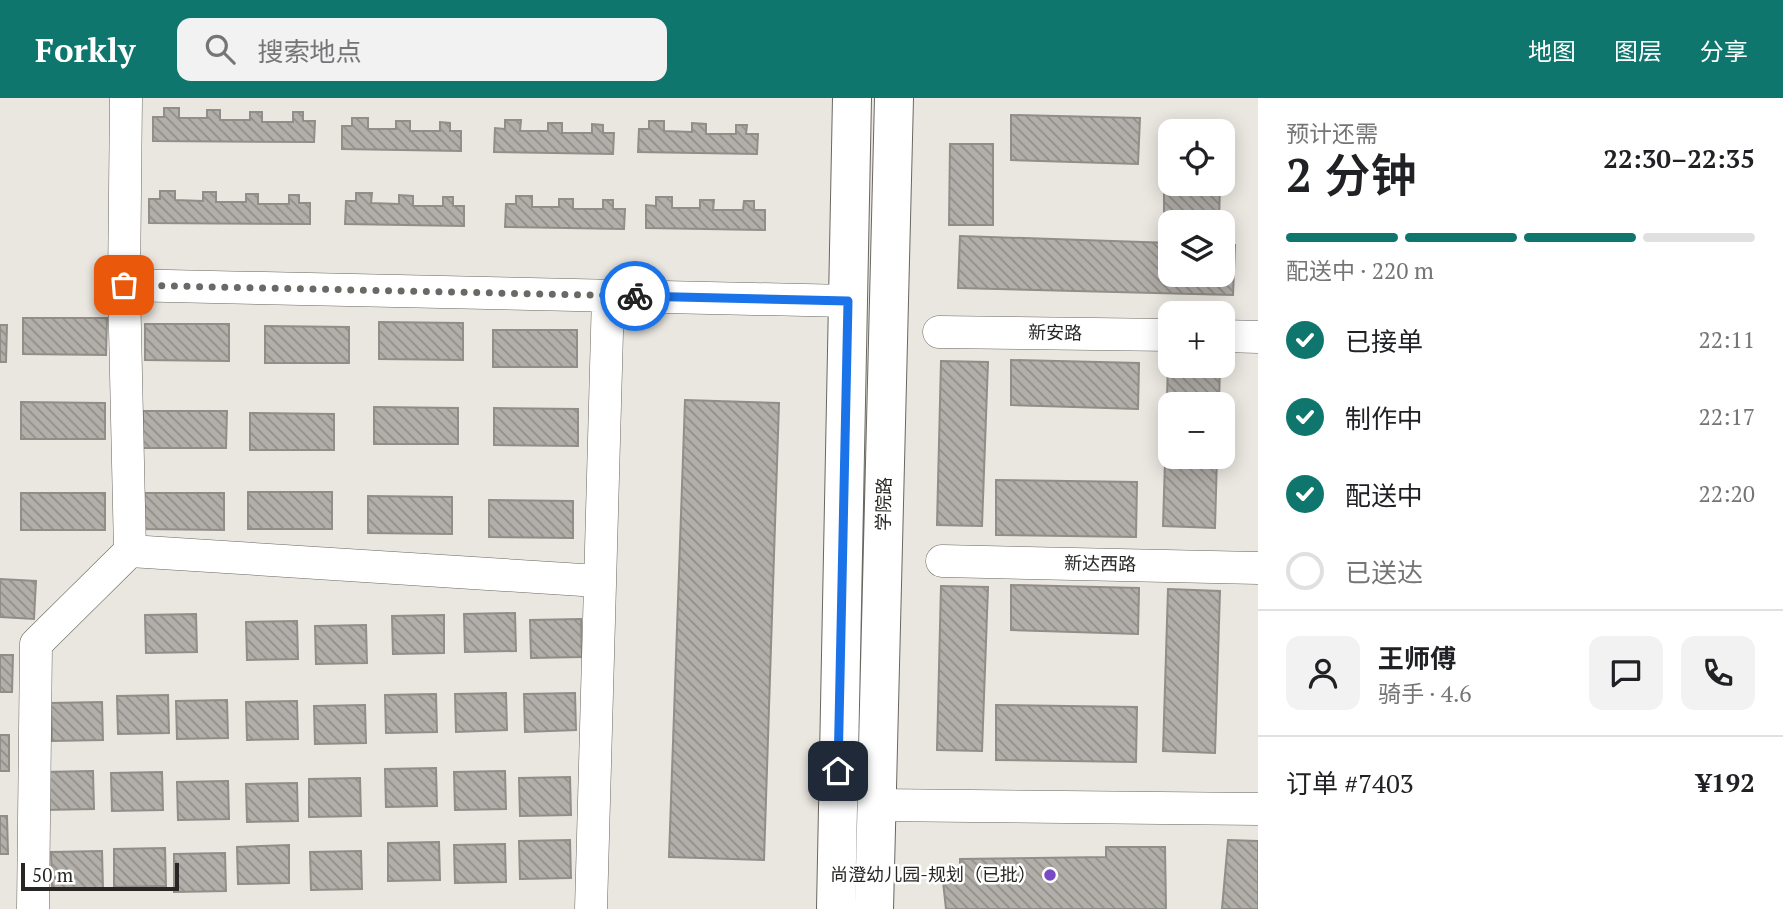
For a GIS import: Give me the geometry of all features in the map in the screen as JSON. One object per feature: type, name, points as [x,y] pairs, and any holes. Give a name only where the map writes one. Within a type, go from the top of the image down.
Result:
[{"type":"main road","points":[[836,909],[852,98]]},
{"type":"main road","name":"学院路","points":[[874,909],[894,98]]},
{"type":"street","points":[[33,909],[36,644],[130,551],[124,285],[126,98]]},
{"type":"street","points":[[124,285],[848,301]]},
{"type":"street","points":[[591,909],[598,580],[608,296]]},
{"type":"street","name":"新安路","points":[[939,331],[1158,335]]},
{"type":"street","points":[[1235,336],[1258,337]]},
{"type":"street","points":[[130,551],[598,580]]},
{"type":"street","name":"新达西路","points":[[942,561],[1258,568]]},
{"type":"street","points":[[877,805],[1258,809]]},
{"type":"building","points":[[164,108],[179,108],[179,118],[207,118],[207,110],[220,110],[220,120],[250,120],[250,112],[262,112],[262,122],[293,122],[293,112],[303,112],[303,121],[315,121],[314,142],[153,141],[153,117],[164,117]]},
{"type":"building","points":[[1011,115],[1140,118],[1138,164],[1011,160]]},
{"type":"building","points":[[352,118],[368,118],[368,129],[396,129],[396,121],[410,121],[410,131],[440,131],[440,122],[450,123],[450,131],[461,131],[461,151],[342,149],[342,126],[352,126]]},
{"type":"building","points":[[505,120],[521,120],[520,131],[548,131],[548,123],[562,123],[562,133],[592,133],[592,124],[603,125],[603,133],[614,133],[613,154],[494,152],[495,128],[505,129]]},
{"type":"building","points":[[649,121],[664,121],[664,131],[692,132],[692,123],[706,124],[706,134],[736,134],[736,125],[747,125],[746,134],[758,134],[757,154],[638,152],[639,129],[649,129]]},
{"type":"building","points":[[950,144],[993,144],[993,225],[949,225]]},
{"type":"building","points":[[160,191],[175,191],[175,200],[203,201],[203,192],[216,192],[216,202],[246,202],[246,194],[258,194],[258,204],[289,204],[289,195],[299,195],[299,203],[310,203],[310,224],[149,223],[149,199],[160,199]]},
{"type":"building","points":[[356,193],[372,193],[371,203],[399,204],[399,195],[413,196],[413,206],[443,206],[443,197],[453,197],[453,206],[464,206],[464,226],[345,224],[346,201],[356,201]]},
{"type":"building","points":[[516,196],[532,196],[532,207],[559,207],[559,199],[573,199],[573,209],[603,209],[603,200],[613,200],[613,209],[625,209],[624,229],[505,227],[506,204],[516,204]]},
{"type":"building","points":[[1164,196],[1220,196],[1219,210],[1164,210]]},
{"type":"building","points":[[656,197],[672,197],[672,208],[700,208],[700,200],[714,200],[713,210],[743,210],[744,201],[754,201],[754,210],[765,210],[765,230],[646,228],[646,205],[656,206]]},
{"type":"building","points":[[960,236],[1158,243],[1158,287],[1233,287],[1233,295],[958,288]]},
{"type":"building","points":[[23,318],[107,318],[106,355],[23,354]]},
{"type":"building","points":[[379,322],[463,323],[463,360],[379,359]]},
{"type":"building","points":[[145,324],[229,324],[229,361],[145,360]]},
{"type":"building","points":[[0,325],[7,325],[6,362],[0,362]]},
{"type":"building","points":[[265,326],[349,327],[349,363],[265,363]]},
{"type":"building","points":[[493,330],[577,330],[577,367],[493,367]]},
{"type":"building","points":[[1011,360],[1139,363],[1138,409],[1011,405]]},
{"type":"building","points":[[941,361],[988,362],[982,526],[937,525]]},
{"type":"building","points":[[1168,378],[1220,378],[1219,392],[1167,392]]},
{"type":"building","points":[[685,400],[779,403],[764,860],[669,857]]},
{"type":"building","points":[[21,402],[105,403],[105,439],[21,439]]},
{"type":"building","points":[[374,407],[458,408],[458,444],[374,444]]},
{"type":"building","points":[[494,408],[578,409],[578,446],[494,445]]},
{"type":"building","points":[[143,411],[227,411],[226,448],[143,448]]},
{"type":"building","points":[[250,413],[334,414],[334,450],[250,450]]},
{"type":"building","points":[[1165,469],[1217,469],[1215,528],[1163,526]]},
{"type":"building","points":[[996,480],[1137,482],[1136,537],[996,535]]},
{"type":"building","points":[[248,492],[332,492],[332,529],[248,529]]},
{"type":"building","points":[[21,493],[105,493],[105,530],[21,530]]},
{"type":"building","points":[[141,493],[224,493],[224,530],[140,529]]},
{"type":"building","points":[[368,496],[452,497],[452,534],[368,533]]},
{"type":"building","points":[[489,500],[573,501],[573,538],[489,537]]},
{"type":"building","points":[[0,579],[36,581],[34,619],[0,617]]},
{"type":"building","points":[[1011,585],[1139,588],[1138,634],[1011,630]]},
{"type":"building","points":[[941,586],[988,587],[982,751],[937,750]]},
{"type":"building","points":[[1168,589],[1220,591],[1215,753],[1163,751]]},
{"type":"building","points":[[515,613],[516,651],[465,652],[464,614]]},
{"type":"building","points":[[196,614],[197,652],[146,653],[145,615]]},
{"type":"building","points":[[444,615],[444,653],[393,654],[392,616]]},
{"type":"building","points":[[581,619],[582,657],[531,658],[530,620]]},
{"type":"building","points":[[297,621],[298,659],[247,660],[246,622]]},
{"type":"building","points":[[366,625],[367,663],[316,664],[315,626]]},
{"type":"building","points":[[0,655],[13,655],[12,692],[0,692]]},
{"type":"building","points":[[506,693],[507,730],[456,732],[455,694]]},
{"type":"building","points":[[575,693],[576,730],[525,732],[524,694]]},
{"type":"building","points":[[436,694],[437,732],[386,733],[385,695]]},
{"type":"building","points":[[168,695],[169,733],[118,734],[117,696]]},
{"type":"building","points":[[227,700],[228,738],[177,739],[176,701]]},
{"type":"building","points":[[297,701],[298,739],[247,740],[246,702]]},
{"type":"building","points":[[102,702],[103,740],[52,741],[51,703]]},
{"type":"building","points":[[365,705],[366,743],[315,744],[314,706]]},
{"type":"building","points":[[996,705],[1137,707],[1136,762],[996,760]]},
{"type":"building","points":[[0,735],[9,735],[9,771],[0,771]]},
{"type":"building","points":[[436,768],[437,806],[386,807],[385,769]]},
{"type":"building","points":[[93,771],[94,809],[43,810],[42,772]]},
{"type":"building","points":[[505,771],[506,809],[455,810],[454,772]]},
{"type":"building","points":[[162,772],[163,810],[112,811],[111,773]]},
{"type":"building","points":[[570,777],[571,815],[520,816],[519,778]]},
{"type":"building","points":[[360,778],[361,816],[309,817],[309,779]]},
{"type":"building","points":[[228,781],[229,819],[178,820],[177,782]]},
{"type":"building","points":[[297,783],[298,821],[247,822],[246,784]]},
{"type":"building","points":[[0,816],[7,816],[8,854],[0,854]]},
{"type":"building","points":[[570,840],[571,878],[520,879],[519,841]]},
{"type":"building","points":[[1228,840],[1258,841],[1258,909],[1222,909]]},
{"type":"building","points":[[439,842],[440,880],[388,881],[388,843]]},
{"type":"building","points":[[505,844],[506,882],[455,883],[454,845]]},
{"type":"building","points":[[289,845],[289,883],[238,884],[237,847]]},
{"type":"building","points":[[1106,847],[1165,847],[1166,909],[946,909],[943,882],[937,879],[937,870],[960,869],[960,859],[1106,857]]},
{"type":"building","points":[[165,848],[166,886],[114,887],[114,849]]},
{"type":"building","points":[[102,851],[103,889],[52,890],[51,852]]},
{"type":"building","points":[[361,851],[362,889],[311,890],[310,852]]},
{"type":"building","points":[[225,853],[226,891],[174,892],[174,854]]},
{"type":"way so far","points":[[124,285],[635,296]]},
{"type":"place","name":"尚澄幼儿园-规划（已批）","points":[[1050,875]]},
{"type":"route","points":[[635,296],[848,301],[838,771]]}]
